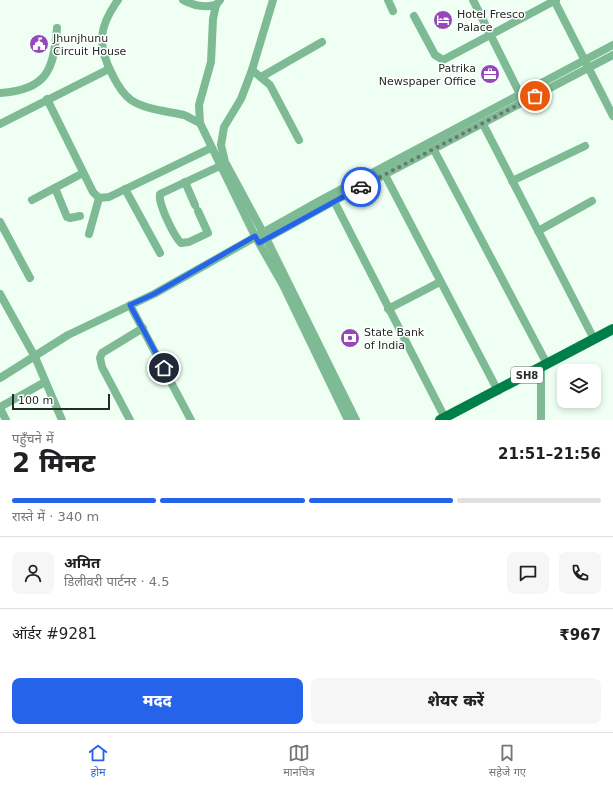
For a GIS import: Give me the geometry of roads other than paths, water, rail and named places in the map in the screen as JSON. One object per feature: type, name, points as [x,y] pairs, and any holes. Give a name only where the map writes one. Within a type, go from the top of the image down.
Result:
[{"type":"main road","name":"SH8","points":[[442,419],[498,391],[613,329]]},
{"type":"street","points":[[118,0],[105,18],[101,45],[109,69],[117,84],[131,99],[150,107],[186,116],[200,123]]},
{"type":"street","points":[[183,0],[199,7],[208,7],[218,2]]},
{"type":"street","points":[[273,0],[252,70],[241,99],[224,127],[221,145],[225,162],[265,235],[356,420]]},
{"type":"street","points":[[388,0],[393,11]]},
{"type":"street","points":[[473,0],[522,98]]},
{"type":"street","points":[[414,16],[435,55],[441,60],[448,59],[555,0],[613,116]]},
{"type":"street","points":[[218,2],[213,19],[211,62],[199,105],[200,123],[257,239],[283,284],[348,420]]},
{"type":"street","points":[[0,93],[18,91],[42,80],[50,67],[57,28]]},
{"type":"street","points":[[261,77],[322,42]]},
{"type":"street","points":[[0,378],[68,336],[154,294],[257,239],[483,124],[584,59],[613,45]]},
{"type":"street","points":[[265,235],[522,98],[589,68],[613,55]]},
{"type":"street","points":[[0,124],[109,69]]},
{"type":"street","points":[[252,70],[273,90],[299,140]]},
{"type":"street","points":[[47,99],[83,173],[93,192],[99,198]]},
{"type":"street","points":[[483,124],[594,339]]},
{"type":"street","points":[[512,181],[585,146]]},
{"type":"street","points":[[99,198],[109,197],[211,148]]},
{"type":"street","points":[[434,150],[544,366],[541,420]]},
{"type":"street","points":[[185,182],[208,233],[189,242],[181,243],[173,231],[159,196],[164,191],[220,166]]},
{"type":"street","points":[[32,200],[83,173]]},
{"type":"street","points":[[385,175],[498,391]]},
{"type":"street","points":[[54,188],[67,217],[70,218],[80,216]]},
{"type":"street","points":[[125,189],[160,253]]},
{"type":"street","points":[[89,234],[99,198]]},
{"type":"street","points":[[334,201],[442,419]]},
{"type":"street","points":[[538,231],[592,201]]},
{"type":"street","points":[[0,222],[30,278]]},
{"type":"street","points":[[388,309],[440,282]]},
{"type":"street","points":[[0,294],[35,356],[60,419]]},
{"type":"street","points":[[130,305],[191,420]]},
{"type":"street","points":[[130,420],[102,367],[100,358],[102,353],[142,328]]},
{"type":"street","points":[[6,420],[0,408],[45,382]]},
{"type":"place","name":"Hotel Fresco Palace","points":[[443,20]]},
{"type":"place","name":"Jhunjhunu Circuit House","points":[[39,44]]},
{"type":"place","name":"Patrika Newspaper Office","points":[[490,74]]},
{"type":"place","name":"State Bank of India","points":[[350,338]]}]
